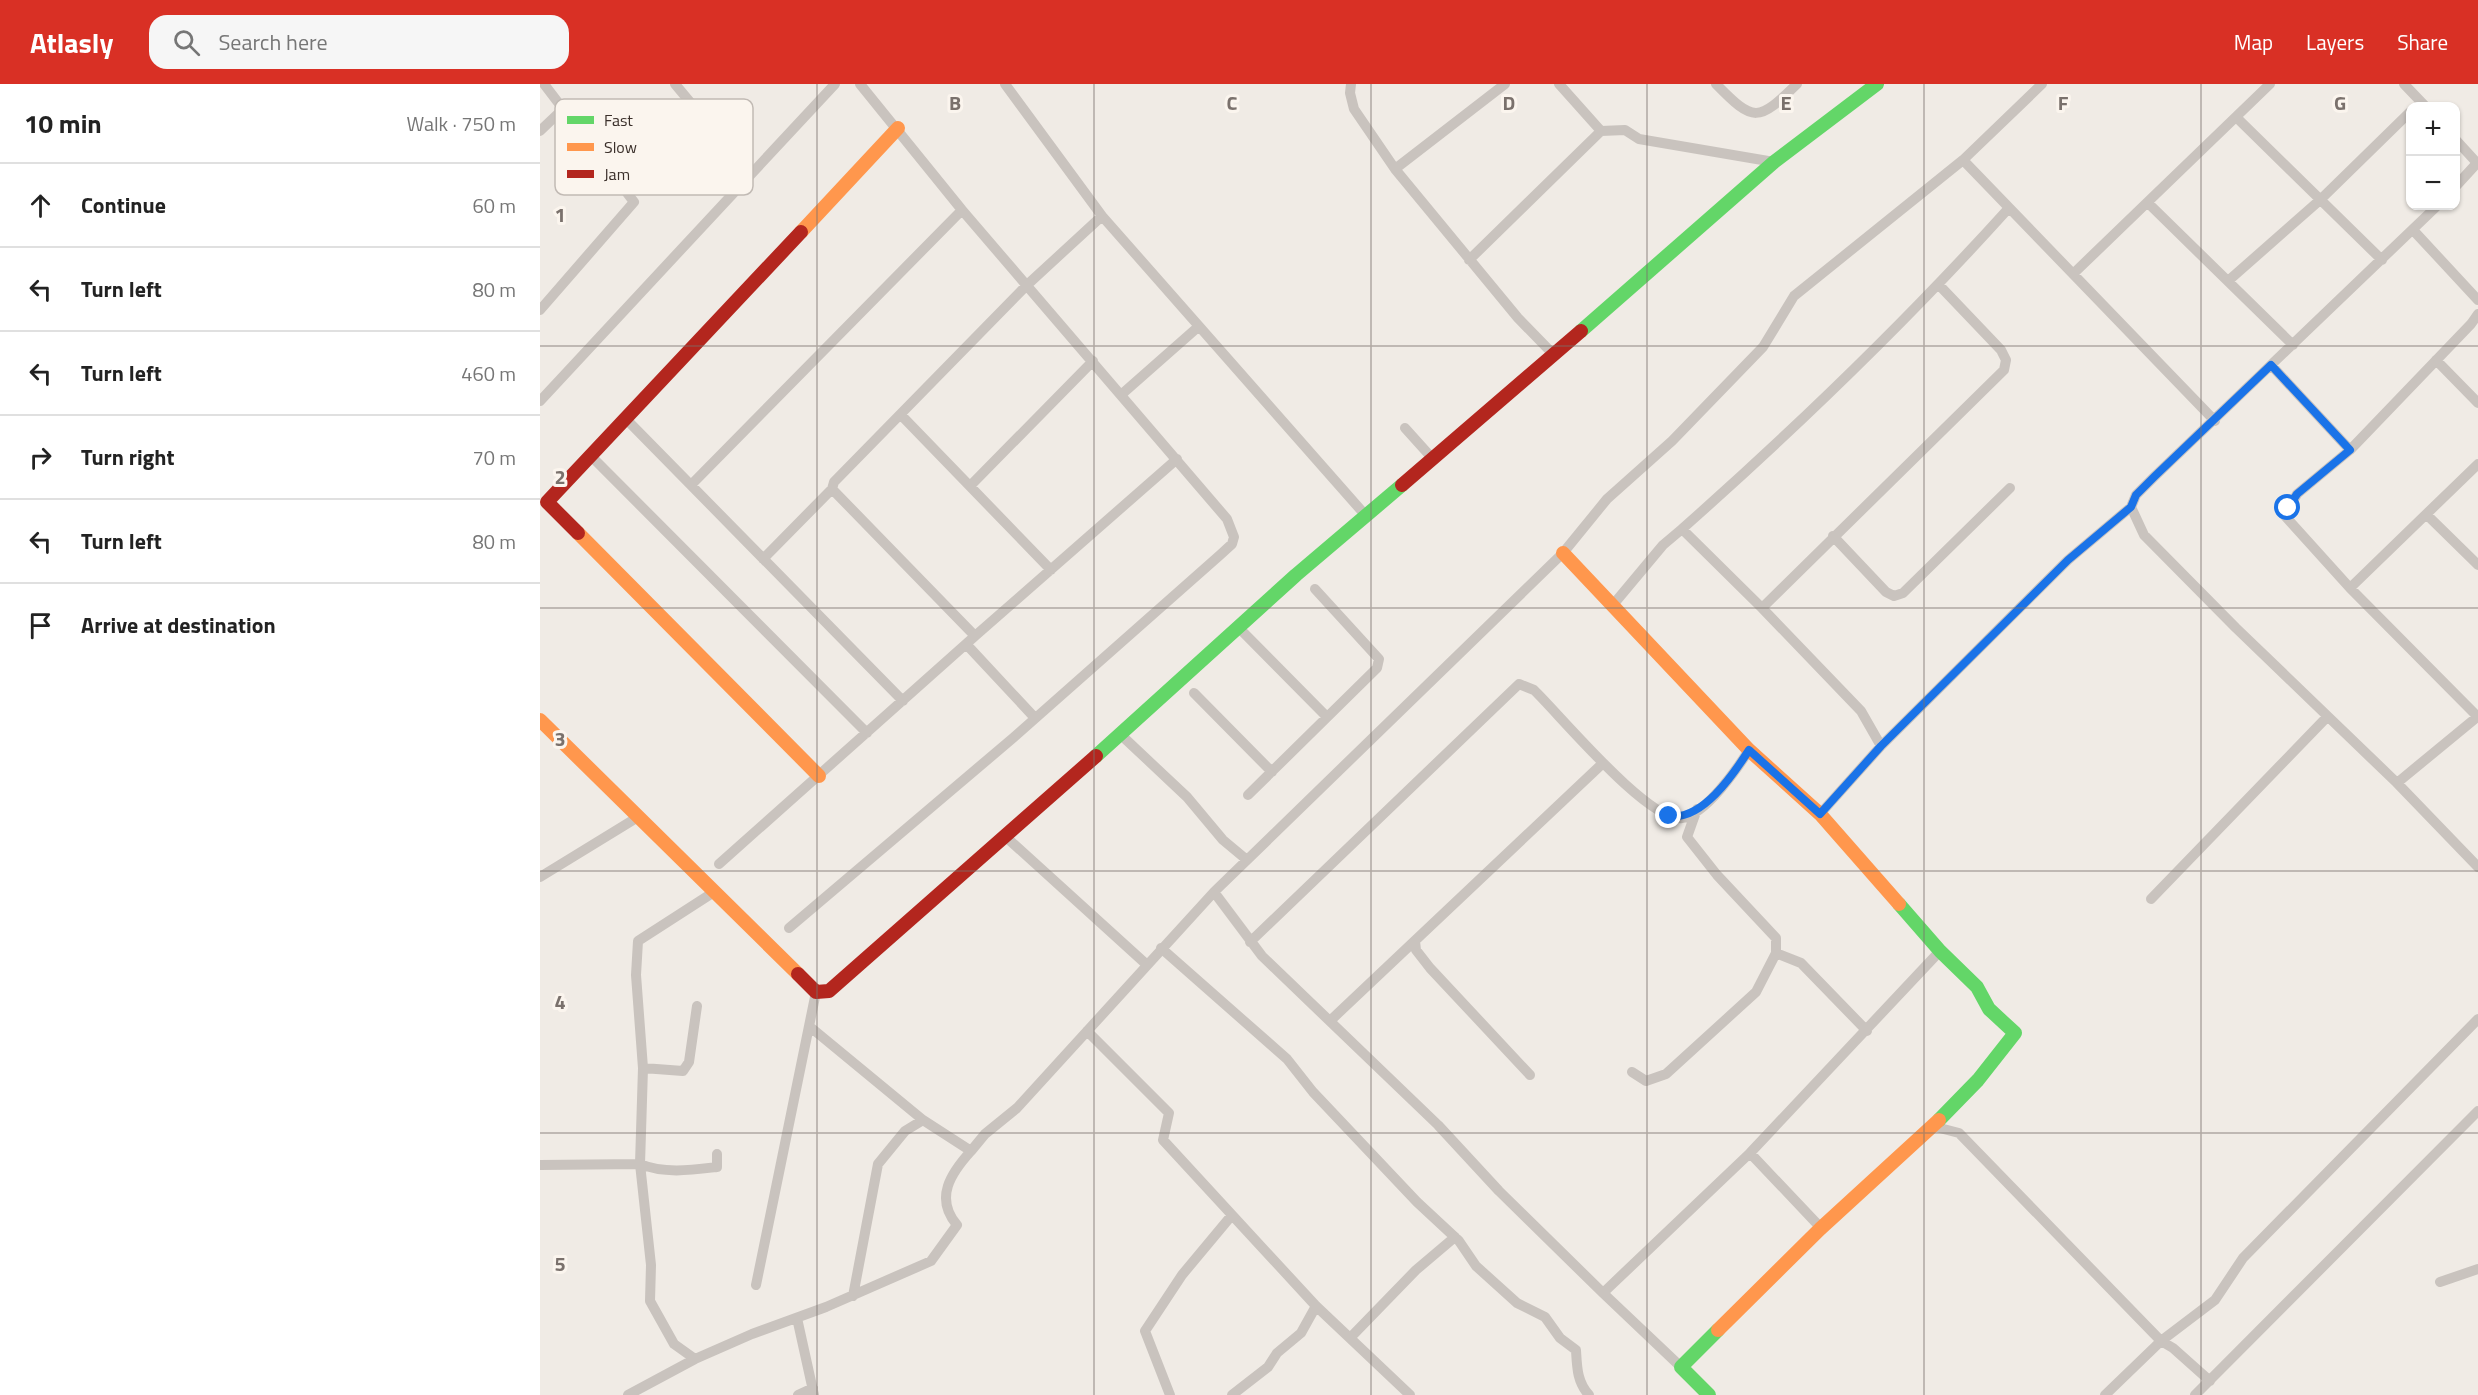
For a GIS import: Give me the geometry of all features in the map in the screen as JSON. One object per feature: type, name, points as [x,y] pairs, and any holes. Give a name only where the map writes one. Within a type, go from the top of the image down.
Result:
[{"type":"street","points":[[544,84],[555,99]]},
{"type":"street","points":[[675,84],[688,99]]},
{"type":"street","points":[[753,171],[835,84]]},
{"type":"street","points":[[789,928],[1035,718],[1232,544],[1234,537],[1232,526],[1177,459],[962,210],[898,128],[860,84]]},
{"type":"street","points":[[1005,84],[1102,216],[1367,517]]},
{"type":"street","points":[[1351,84],[1350,93],[1354,109],[1395,169],[1469,260],[1554,355]]},
{"type":"street","points":[[1395,169],[1505,84]]},
{"type":"street","points":[[1559,84],[1601,131]]},
{"type":"street","points":[[1716,84],[1741,110],[1759,114],[1770,109],[1797,84]]},
{"type":"street","points":[[540,720],[816,992],[829,991],[1006,837],[1238,627],[1774,162],[1877,84]]},
{"type":"street","points":[[628,1395],[695,1359],[852,1296],[931,1261],[957,1225],[950,1217],[944,1193],[954,1170],[985,1134],[1017,1108],[1214,892],[1563,553],[1607,499],[1672,441],[1764,347],[1794,296],[1963,160],[2042,84]]},
{"type":"street","points":[[2073,274],[2270,84]]},
{"type":"street","points":[[2404,84],[2418,102]]},
{"type":"street","points":[[2228,281],[2320,200],[2406,116]]},
{"type":"street","points":[[540,131],[555,117]]},
{"type":"street","points":[[2236,117],[2382,260]]},
{"type":"street","points":[[819,776],[547,502],[898,128]]},
{"type":"street","points":[[1469,260],[1601,131],[1625,130],[1639,139],[1774,162]]},
{"type":"street","points":[[2460,144],[2478,163],[2460,182]]},
{"type":"street","points":[[1963,160],[2215,421]]},
{"type":"street","points":[[540,310],[634,202],[629,195]]},
{"type":"street","points":[[540,401],[731,195]]},
{"type":"street","points":[[2148,202],[2293,345]]},
{"type":"street","points":[[1612,606],[1663,545],[1742,475],[1939,285],[2008,209]]},
{"type":"street","points":[[691,485],[962,210]]},
{"type":"street","points":[[1820,814],[1881,746],[2068,560],[2131,507],[2136,495],[2155,476],[2433,210]]},
{"type":"street","points":[[763,559],[832,489],[834,482],[1027,285],[1102,216]]},
{"type":"street","points":[[2413,230],[2478,300]]},
{"type":"street","points":[[1762,608],[2004,370],[2006,360],[2001,350],[1939,285]]},
{"type":"street","points":[[2397,783],[2478,717],[2350,588],[2285,516],[2297,494],[2350,450],[2478,314]]},
{"type":"street","points":[[1122,394],[1198,327]]},
{"type":"street","points":[[2436,360],[2478,403]]},
{"type":"street","points":[[970,485],[1094,361]]},
{"type":"street","points":[[2271,365],[2350,450]]},
{"type":"street","points":[[901,415],[1051,570]]},
{"type":"street","points":[[626,419],[903,701]]},
{"type":"street","points":[[1405,428],[1432,458]]},
{"type":"street","points":[[591,456],[867,733]]},
{"type":"street","points":[[719,864],[1177,459]]},
{"type":"street","points":[[2350,588],[2478,464]]},
{"type":"street","points":[[1833,537],[1886,592],[1894,596],[1903,593],[2010,488]]},
{"type":"street","points":[[832,489],[971,641],[1035,718]]},
{"type":"street","points":[[2131,507],[2144,535],[2326,717],[2397,783],[2478,867]]},
{"type":"street","points":[[2427,514],[2478,565]]},
{"type":"street","points":[[1682,529],[1861,711],[1881,746]]},
{"type":"street","points":[[1563,553],[1749,750],[1820,814],[1940,951],[1977,987],[1989,1009],[2015,1033],[2001,1054],[1932,1126],[1821,1228],[1681,1366]]},
{"type":"street","points":[[1248,795],[1377,668],[1379,659],[1315,589]]},
{"type":"street","points":[[1238,627],[1326,717]]},
{"type":"street","points":[[1250,942],[1519,684],[1534,690],[1603,763],[1651,807],[1669,816],[1682,818],[1698,809],[1730,779],[1749,750]]},
{"type":"street","points":[[1194,693],[1272,772]]},
{"type":"street","points":[[2151,899],[2326,717]]},
{"type":"street","points":[[1120,734],[1187,797],[1223,840],[1247,860]]},
{"type":"street","points":[[1331,1020],[1603,763]]},
{"type":"street","points":[[1632,1072],[1646,1081],[1666,1074],[1756,992],[1776,952],[1776,938],[1717,875],[1687,837],[1698,809]]},
{"type":"street","points":[[540,877],[638,817]]},
{"type":"street","points":[[1006,837],[1146,964]]},
{"type":"street","points":[[695,1359],[674,1344],[650,1301],[651,1265],[640,1164],[643,1068],[636,975],[638,941],[714,892]]},
{"type":"street","points":[[1214,892],[1250,942],[1438,1125],[1499,1191],[1602,1293],[1709,1395]]},
{"type":"street","points":[[1415,941],[1416,950],[1430,968],[1530,1075]]},
{"type":"street","points":[[1161,948],[1287,1059],[1313,1092],[1455,1237],[1476,1266],[1517,1303],[1545,1317],[1560,1338],[1576,1350],[1578,1377],[1582,1389],[1589,1395]]},
{"type":"street","points":[[1602,1293],[1750,1153],[1940,951]]},
{"type":"street","points":[[1776,952],[1801,963],[1867,1031]]},
{"type":"street","points":[[756,1285],[816,992]]},
{"type":"street","points":[[643,1068],[683,1071],[689,1062],[697,1006]]},
{"type":"street","points":[[2105,1395],[2160,1341],[2215,1300],[2243,1258],[2478,1019]]},
{"type":"street","points":[[808,1026],[923,1120],[971,1151]]},
{"type":"street","points":[[1087,1031],[1169,1113],[1163,1140],[1316,1306],[1410,1395]]},
{"type":"street","points":[[2195,1395],[2478,1112]]},
{"type":"street","points":[[852,1296],[878,1164],[905,1131],[923,1120]]},
{"type":"street","points":[[1932,1126],[1959,1133],[2160,1341],[2173,1348],[2210,1381]]},
{"type":"street","points":[[1750,1153],[1821,1228]]},
{"type":"street","points":[[540,1165],[640,1164],[652,1169],[674,1170],[717,1167],[717,1154]]},
{"type":"street","points":[[1170,1395],[1145,1331],[1182,1275],[1232,1215]]},
{"type":"street","points":[[1350,1338],[1416,1270],[1455,1237]]},
{"type":"street","points":[[2440,1282],[2478,1269]]},
{"type":"street","points":[[1232,1395],[1268,1367],[1277,1353],[1304,1328],[1316,1306]]},
{"type":"street","points":[[798,1318],[813,1391],[798,1395]]},
{"type":"traffic: fast","points":[[1581,331],[1774,162],[1877,84]]},
{"type":"traffic: fast","points":[[1096,756],[1296,575],[1402,485]]},
{"type":"traffic: fast","points":[[1899,904],[1940,951],[1977,987],[1989,1009],[2015,1033],[1978,1080],[1939,1120]]},
{"type":"traffic: fast","points":[[1709,1395],[1681,1367],[1718,1330]]},
{"type":"traffic: slow","points":[[801,232],[898,128]]},
{"type":"traffic: slow","points":[[578,533],[819,776]]},
{"type":"traffic: slow","points":[[1563,553],[1749,750],[1820,814],[1899,904]]},
{"type":"traffic: slow","points":[[540,720],[798,974]]},
{"type":"traffic: slow","points":[[1718,1330],[1820,1229],[1939,1120]]},
{"type":"traffic: jam","points":[[578,533],[547,502],[801,232]]},
{"type":"traffic: jam","points":[[1402,485],[1581,331]]},
{"type":"traffic: jam","points":[[798,974],[816,992],[829,991],[1096,756]]},
{"type":"route","points":[[1669,816],[1682,818],[1698,809],[1730,779],[1749,750],[1820,814],[1881,746],[2068,560],[2131,507],[2136,495],[2271,365],[2350,450],[2297,494],[2288,508]]}]
